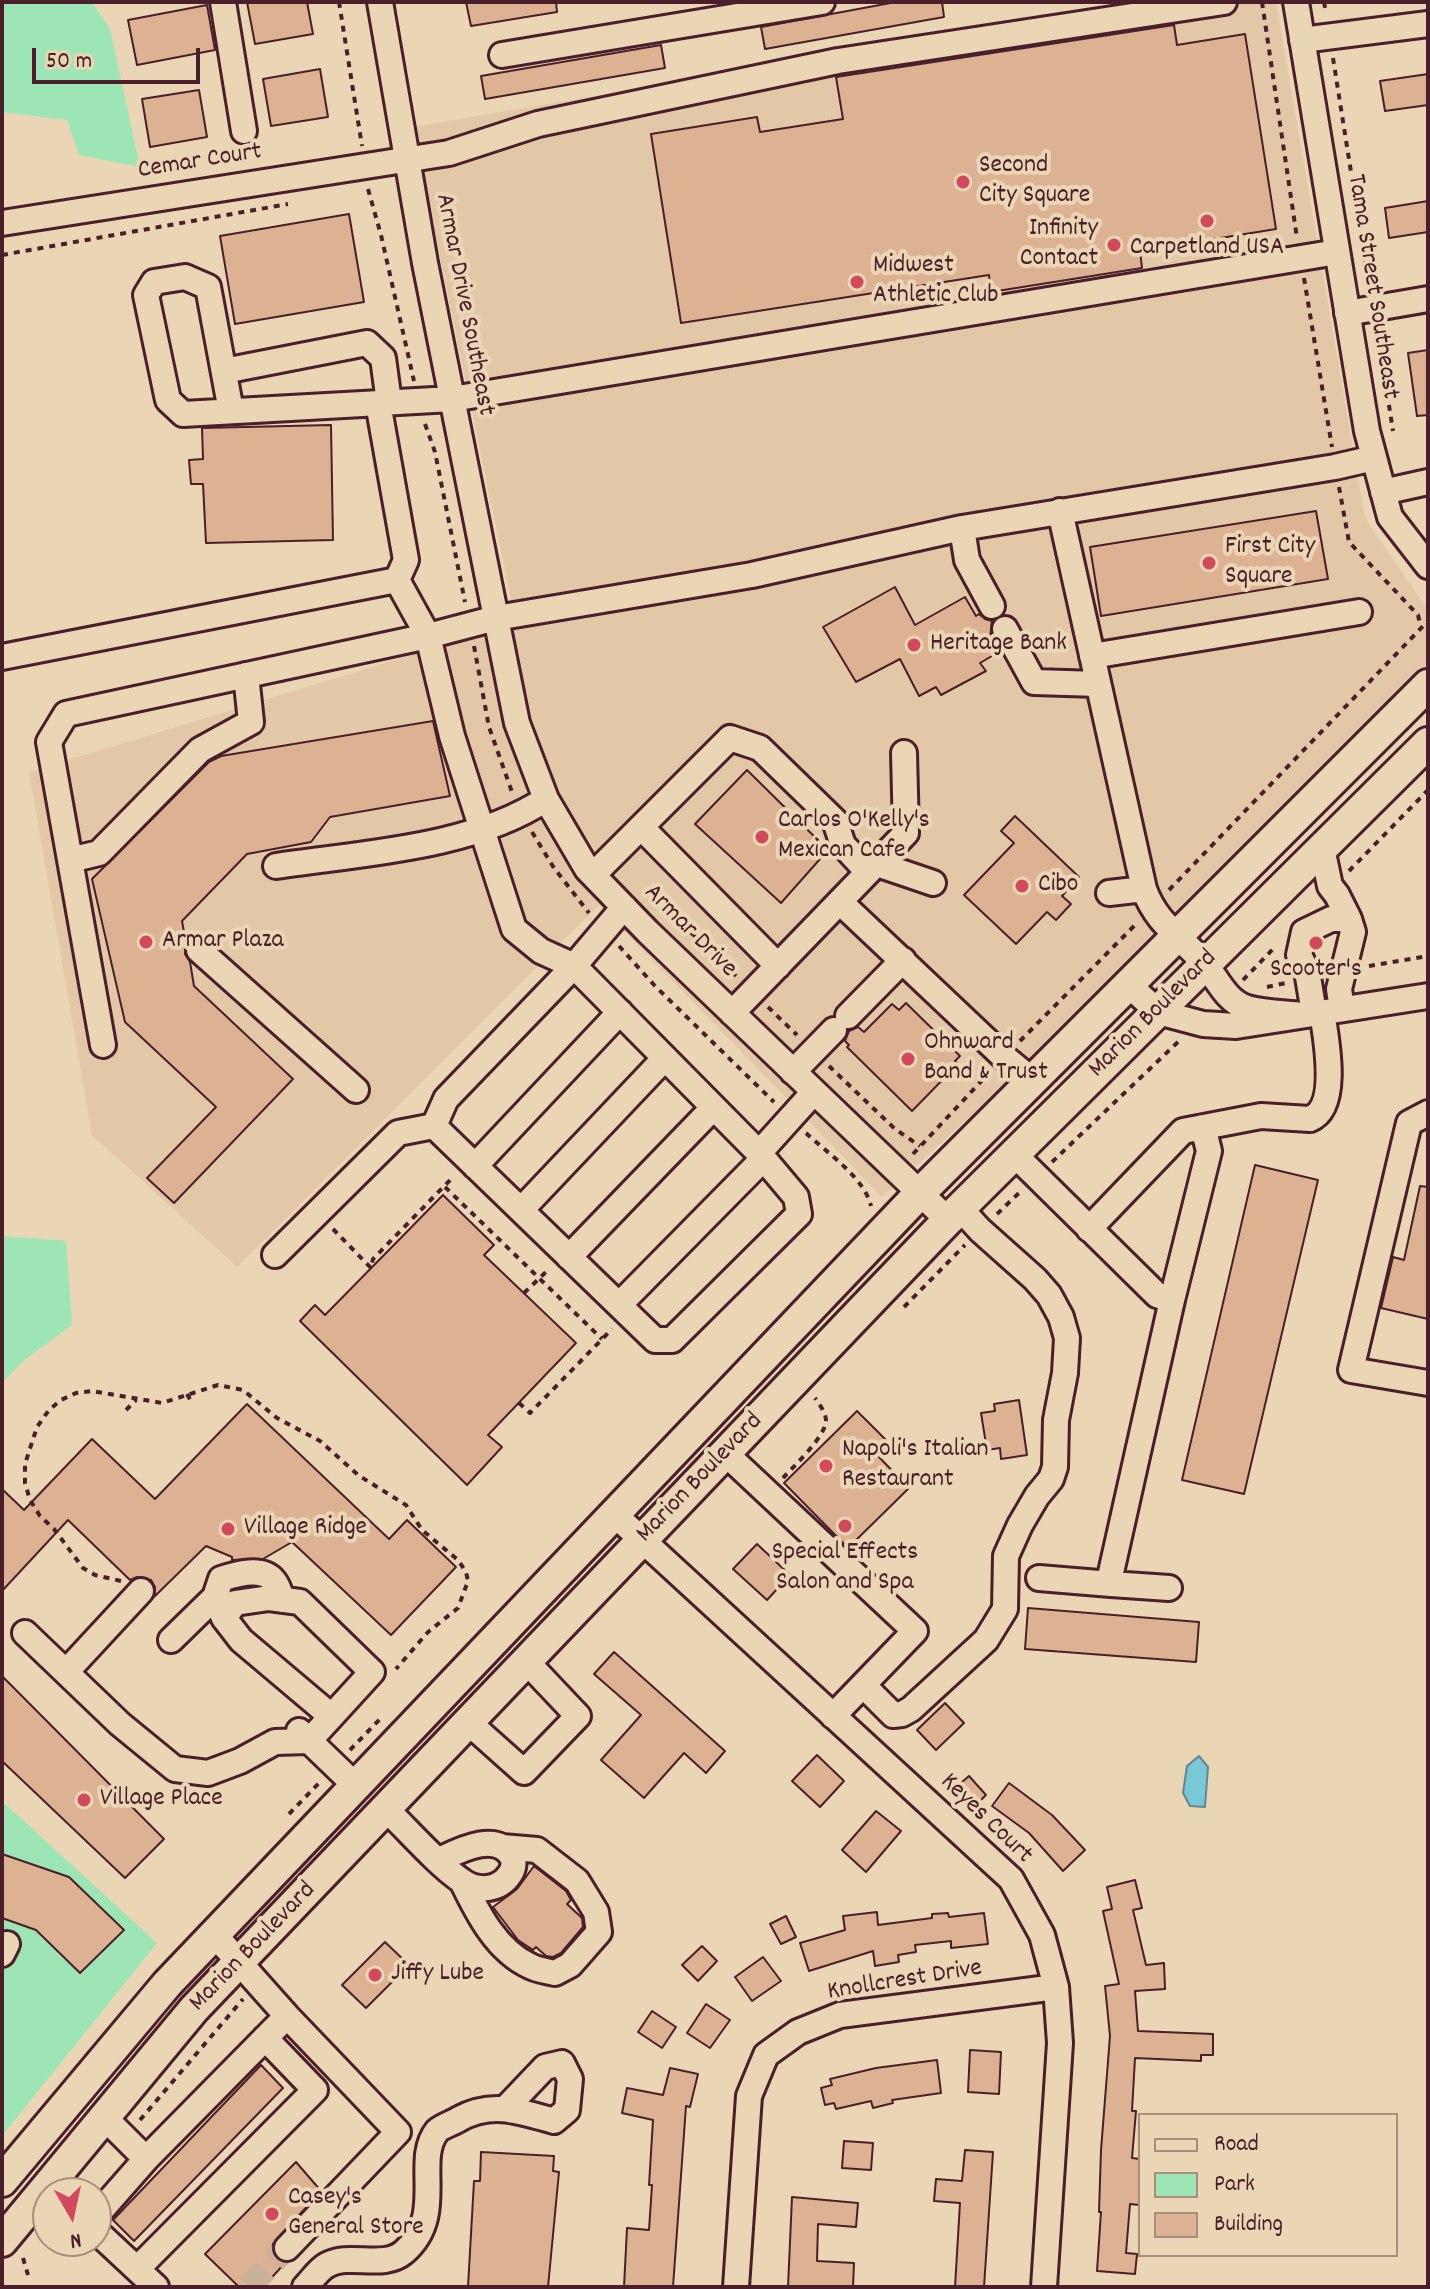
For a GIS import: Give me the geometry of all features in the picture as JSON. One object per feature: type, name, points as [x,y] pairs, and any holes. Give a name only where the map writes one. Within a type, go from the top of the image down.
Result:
[{"type":"main road","name":"Marion Boulevard","points":[[2,2181],[346,1776],[615,1515],[920,1193],[1428,685]]},
{"type":"main road","name":"Marion Boulevard","points":[[2,2241],[115,2128],[194,2009],[249,1973],[386,1809],[725,1453],[963,1219],[1014,1154],[1428,743]]},
{"type":"street","points":[[223,2],[244,131]]},
{"type":"street","name":"Armar Drive Southeast","points":[[380,2],[452,399],[496,618]]},
{"type":"street","points":[[502,55],[708,12],[822,2]]},
{"type":"street","name":"Cemar Court","points":[[2,223],[368,177],[407,158],[449,153],[538,124],[838,61],[1224,2]]},
{"type":"street","name":"Tama Street Southeast","points":[[1296,2],[1367,431],[1390,517],[1428,566]]},
{"type":"street","points":[[1302,40],[1428,24]]},
{"type":"street","points":[[231,411],[208,287],[185,277],[154,282],[146,295],[168,400],[183,414],[452,399],[1337,252]]},
{"type":"street","points":[[1347,313],[1428,299]]},
{"type":"street","points":[[224,371],[367,343],[383,358],[384,402],[406,560],[397,580]]},
{"type":"street","points":[[103,1045],[49,742],[66,714],[428,636],[496,618],[752,575],[962,528],[1374,458]]},
{"type":"street","points":[[1383,492],[1428,482]]},
{"type":"street","points":[[1060,511],[1144,889],[1151,908],[1205,964],[1223,992],[1245,1008],[1320,1012]]},
{"type":"street","points":[[962,528],[967,560],[992,606]]},
{"type":"street","points":[[397,580],[428,636],[452,736],[514,929],[541,951],[574,966],[761,1156],[796,1197],[799,1214],[672,1340],[655,1340],[434,1126]]},
{"type":"street","points":[[2,657],[397,580]]},
{"type":"street","points":[[1092,656],[1359,612]]},
{"type":"street","name":"Armar Drive","points":[[496,618],[517,723],[546,799],[593,875],[920,1193],[963,1219],[1035,1279],[1049,1295],[1061,1317],[1067,1338],[1065,1373],[1056,1420],[1055,1467],[1051,1479],[1020,1525],[1006,1556],[1005,1609],[986,1640],[902,1714],[893,1715],[863,1685]]},
{"type":"street","points":[[1005,629],[1034,682],[1098,684]]},
{"type":"street","points":[[70,860],[99,853],[200,750],[251,722],[246,675]]},
{"type":"street","points":[[593,875],[730,738],[760,748],[835,821],[843,845],[872,868],[933,883]]},
{"type":"street","points":[[732,1013],[906,833],[904,753]]},
{"type":"street","points":[[276,866],[439,841],[523,814],[546,799]]},
{"type":"street","points":[[641,827],[778,966]]},
{"type":"street","points":[[1320,1012],[1339,989],[1353,932],[1330,886],[1322,848]]},
{"type":"street","points":[[1109,893],[1144,889]]},
{"type":"street","points":[[840,902],[1032,1080]]},
{"type":"street","points":[[434,1126],[446,1099],[574,966],[624,907]]},
{"type":"street","points":[[1089,1229],[1183,1131],[1261,1116],[1310,1119],[1322,1111],[1330,1068],[1320,1012],[1299,955],[1304,932],[1331,919],[1349,919]]},
{"type":"street","points":[[199,950],[356,1090]]},
{"type":"street","points":[[793,1072],[903,960]]},
{"type":"street","points":[[1129,985],[1158,1012],[1199,1023],[1236,1026],[1427,996]]},
{"type":"street","points":[[472,1163],[620,1012]]},
{"type":"street","points":[[521,1210],[665,1058]]},
{"type":"street","points":[[623,1309],[761,1156],[814,1092]]},
{"type":"street","points":[[567,1255],[713,1108]]},
{"type":"street","points":[[1428,1113],[1409,1123],[1351,1370],[1428,1383]]},
{"type":"street","points":[[275,1255],[398,1133],[434,1126]]},
{"type":"street","points":[[1111,1584],[1110,1577],[1172,1300],[1209,1151],[1203,1127]]},
{"type":"street","points":[[1014,1154],[1157,1295],[1172,1300]]},
{"type":"street","points":[[725,1453],[915,1631],[833,1716]]},
{"type":"street","name":"Keyes Court","points":[[615,1515],[1011,1879],[1042,1935],[1056,1987],[1060,2043],[1044,2287]]},
{"type":"street","points":[[1039,1578],[1169,1588]]},
{"type":"street","points":[[66,1672],[139,1594]]},
{"type":"street","points":[[25,1633],[120,1724],[175,1769],[208,1773],[240,1761],[275,1742],[304,1736],[331,1716],[372,1672],[300,1602],[269,1598],[235,1603],[220,1608],[171,1640]]},
{"type":"street","points":[[220,1608],[241,1640],[331,1716]]},
{"type":"street","points":[[468,1722],[524,1772],[578,1716],[526,1661]]},
{"type":"street","points":[[304,1736],[346,1776]]},
{"type":"street","points":[[386,1809],[439,1860],[463,1883],[479,1917],[505,1948],[529,1966],[555,1973],[570,1965],[599,1932],[596,1912],[577,1881],[537,1850],[486,1844],[467,1847],[439,1860]]},
{"type":"street","points":[[463,1883],[487,1890],[498,1886],[509,1876],[512,1857],[502,1847]]},
{"type":"street","points":[[214,1934],[398,2132],[287,2248]]},
{"type":"street","name":"Knollcrest Drive","points":[[736,2287],[749,2096],[766,2055],[798,2032],[840,2015],[1056,1987]]},
{"type":"street","points":[[112,2198],[287,2016]]},
{"type":"street","points":[[137,2269],[315,2090],[265,2038]]},
{"type":"street","points":[[305,2287],[326,2265],[354,2259],[385,2260],[402,2254],[421,2234],[428,2203],[429,2150],[438,2131],[471,2113],[506,2108]]},
{"type":"street","points":[[115,2128],[146,2159]]},
{"type":"street","points":[[112,2246],[156,2287]]},
{"type":"path","points":[[339,2],[368,177]]},
{"type":"path","points":[[1262,2],[1300,258],[1349,542],[1418,615],[1421,628]]},
{"type":"path","points":[[1324,2],[1395,443]]},
{"type":"path","points":[[474,651],[489,727],[502,768],[523,814],[554,868],[655,986],[855,1179],[868,1197],[870,1216]]},
{"type":"path","points":[[901,1310],[963,1219],[1036,1177],[1199,1023]]},
{"type":"path","points":[[318,1214],[371,1268],[373,1259],[472,1163]]},
{"type":"path","points":[[445,1187],[602,1339]]},
{"type":"path","points":[[868,1197],[876,1192]]},
{"type":"path","points":[[524,1293],[567,1255]]},
{"type":"path","points":[[519,1403],[530,1413],[602,1339],[623,1309]]},
{"type":"path","points":[[139,1594],[125,1583],[95,1575],[72,1557],[30,1500],[25,1464],[37,1427],[49,1410],[76,1393],[92,1391],[162,1403],[218,1385],[243,1390],[277,1418],[320,1441],[358,1475],[406,1505],[422,1530],[458,1560],[466,1572],[468,1581],[465,1593],[452,1615],[428,1632],[382,1683],[372,1672]]},
{"type":"path","points":[[769,1494],[822,1433],[826,1421],[815,1398],[825,1388]]},
{"type":"path","points":[[187,1394],[192,1403]]},
{"type":"path","points":[[126,1410],[136,1400]]},
{"type":"path","points":[[282,1822],[346,1776],[389,1710]]},
{"type":"path","points":[[115,2128],[249,1973]]},
{"type":"shaded area","points":[[1143,2],[1276,2],[1365,518],[1428,610],[1428,663],[1058,1036],[882,1197],[599,905],[237,1267],[92,1135],[29,772],[516,623],[413,127]]},
{"type":"green space","points":[[2,2],[92,2],[110,29],[140,167],[79,155],[67,120],[2,112]]},
{"type":"green space","points":[[2,1236],[66,1241],[72,1325],[22,1362],[2,1383]]},
{"type":"green space","points":[[2,1801],[157,1943],[2,2136]]},
{"type":"water","points":[[1199,1756],[1208,1767],[1205,1807],[1190,1806],[1183,1793],[1187,1766]]},
{"type":"building","points":[[247,2],[307,2],[313,34],[255,44]]},
{"type":"building","points":[[466,2],[556,2],[557,12],[471,26]]},
{"type":"building","points":[[896,2],[942,2],[944,17],[765,49],[761,27]]},
{"type":"building","points":[[207,5],[215,50],[137,65],[128,20]]},
{"type":"building","name":"Second City Square","points":[[1174,25],[1177,45],[1245,34],[1276,229],[1140,251],[1142,268],[991,292],[989,275],[681,323],[651,134],[757,117],[760,132],[843,119],[836,77]]},
{"type":"building","points":[[661,45],[665,68],[485,99],[481,76]]},
{"type":"building","points":[[320,69],[328,117],[271,126],[263,79]]},
{"type":"building","points":[[1428,74],[1428,105],[1385,111],[1380,81]]},
{"type":"building","points":[[199,90],[207,137],[150,147],[142,99]]},
{"type":"building","points":[[1428,201],[1428,232],[1389,238],[1385,208]]},
{"type":"building","points":[[349,214],[364,302],[235,324],[220,236]]},
{"type":"building","points":[[1428,350],[1428,415],[1417,416],[1408,353]]},
{"type":"building","points":[[331,425],[333,540],[206,543],[203,484],[191,484],[189,460],[203,459],[202,428]]},
{"type":"building","name":"First City Square","points":[[1316,511],[1328,579],[1101,616],[1090,547]]},
{"type":"building","name":"Heritage Bank","points":[[895,587],[915,625],[965,597],[976,616],[979,614],[992,621],[990,638],[997,653],[980,663],[986,671],[941,695],[936,687],[919,696],[900,659],[856,682],[823,627]]},
{"type":"building","name":"Armar Plaza","points":[[433,721],[450,796],[330,817],[311,842],[247,854],[182,921],[185,954],[190,962],[194,986],[293,1079],[174,1203],[147,1178],[216,1107],[125,1022],[92,879],[209,762],[221,756]]},
{"type":"building","name":"Carlos O'Kelly's Mexican Cafe","points":[[747,770],[828,850],[781,903],[695,824]]},
{"type":"building","name":"Cibo","points":[[1015,816],[1079,877],[1062,896],[1071,904],[1056,920],[1047,912],[1016,944],[964,895],[1014,843],[1001,831]]},
{"type":"building","name":"Ohnward Band & Trust","points":[[906,1003],[960,1056],[955,1061],[958,1064],[912,1111],[847,1047],[849,1045],[845,1041],[849,1031],[858,1027],[864,1032],[892,1004],[899,1010]]},
{"type":"building","points":[[1255,1165],[1318,1180],[1244,1494],[1182,1480]]},
{"type":"building","points":[[1420,1186],[1428,1187],[1428,1319],[1381,1308],[1393,1257],[1404,1260]]},
{"type":"building","points":[[443,1195],[494,1245],[484,1255],[576,1343],[488,1435],[502,1447],[467,1485],[300,1321],[315,1305],[325,1315]]},
{"type":"building","points":[[1019,1400],[1027,1455],[1001,1459],[1000,1448],[987,1450],[981,1413],[995,1411],[994,1404]]},
{"type":"building","name":"Village Ridge","points":[[247,1404],[389,1539],[407,1520],[456,1567],[391,1635],[292,1542],[263,1559],[232,1560],[232,1557],[206,1546],[154,1597],[155,1587],[151,1580],[137,1577],[130,1580],[68,1520],[2,1591],[2,1489],[24,1510],[92,1439],[155,1499]]},
{"type":"building","points":[[857,1411],[889,1443],[877,1455],[909,1488],[848,1548],[784,1483]]},
{"type":"building","points":[[757,1544],[790,1575],[767,1600],[733,1569]]},
{"type":"building","points":[[1028,1608],[1199,1622],[1196,1662],[1025,1649]]},
{"type":"building","points":[[614,1652],[725,1751],[706,1773],[684,1753],[644,1798],[601,1760],[641,1715],[594,1674]]},
{"type":"building","name":"Village Place","points":[[2,1676],[164,1839],[125,1878],[2,1761]]},
{"type":"building","points":[[945,1703],[964,1723],[936,1750],[917,1730]]},
{"type":"building","points":[[817,1755],[844,1781],[820,1807],[792,1781]]},
{"type":"building","points":[[969,1776],[986,1795],[972,1809],[954,1789]]},
{"type":"building","points":[[1009,1783],[1052,1815],[1085,1850],[1063,1871],[1029,1833],[992,1806]]},
{"type":"building","points":[[876,1811],[901,1831],[866,1872],[842,1850]]},
{"type":"building","points":[[2,1854],[69,1877],[124,1930],[80,1973],[36,1930],[2,1918]]},
{"type":"building","points":[[534,1866],[566,1891],[571,1900],[567,1904],[582,1918],[583,1927],[561,1953],[553,1957],[546,1956],[536,1947],[533,1950],[518,1940],[493,1907],[517,1889]]},
{"type":"building","points":[[1135,1880],[1142,1908],[1133,1910],[1146,1965],[1164,1963],[1165,1989],[1135,1991],[1138,2031],[1213,2034],[1213,2055],[1201,2055],[1201,2061],[1135,2058],[1132,2111],[1136,2111],[1132,2158],[1138,2159],[1138,2205],[1130,2204],[1126,2253],[1137,2254],[1135,2274],[1097,2271],[1101,2150],[1110,2036],[1105,1986],[1119,1984],[1103,1911],[1112,1909],[1107,1887]]},
{"type":"building","points":[[877,1912],[878,1925],[932,1918],[932,1914],[948,1913],[949,1917],[984,1913],[988,1944],[951,1948],[951,1941],[915,1945],[916,1952],[898,1955],[899,1962],[875,1966],[873,1951],[809,1971],[800,1943],[845,1930],[843,1916]]},
{"type":"building","points":[[786,1916],[796,1937],[781,1944],[770,1924]]},
{"type":"building","name":"Jiffy Lube","points":[[385,1942],[409,1965],[366,2008],[342,1985]]},
{"type":"building","points":[[702,1946],[717,1961],[698,1981],[682,1965]]},
{"type":"building","points":[[763,1957],[781,1981],[752,2001],[735,1977]]},
{"type":"building","points":[[706,2004],[730,2020],[710,2048],[687,2033]]},
{"type":"building","points":[[652,2011],[676,2027],[662,2048],[638,2032]]},
{"type":"building","points":[[970,2050],[1001,2052],[999,2094],[968,2092]]},
{"type":"building","points":[[937,2060],[941,2093],[892,2100],[893,2103],[873,2108],[871,2101],[836,2109],[834,2103],[825,2105],[821,2088],[832,2085],[830,2079],[876,2068]]},
{"type":"building","points":[[261,2065],[283,2088],[134,2241],[113,2220]]},
{"type":"building","points":[[670,2068],[698,2074],[690,2107],[686,2106],[673,2287],[624,2287],[627,2228],[649,2230],[653,2120],[622,2113],[627,2088],[663,2095]]},
{"type":"building","points":[[844,2141],[873,2143],[871,2170],[842,2168]]},
{"type":"building","points":[[965,2150],[993,2152],[984,2287],[955,2287],[960,2203],[934,2201],[936,2179],[962,2181]]},
{"type":"building","points":[[481,2152],[554,2156],[553,2171],[559,2172],[548,2287],[468,2287],[474,2181],[480,2181]]},
{"type":"building","name":"Casey's General Store","points":[[296,2162],[321,2191],[273,2244],[272,2251],[276,2258],[285,2263],[263,2287],[239,2287],[205,2254]]},
{"type":"building","points":[[792,2197],[858,2203],[856,2227],[818,2224],[817,2261],[854,2263],[853,2287],[788,2287]]},
{"type":"tunnel","points":[[249,2287],[287,2248]]},
{"type":"place","name":"Second City Square","points":[[963,182]]},
{"type":"place","name":"Carpetland USA","points":[[1207,221]]},
{"type":"place","name":"Infinity Contact","points":[[1114,245]]},
{"type":"place","name":"Midwest Athletic Club","points":[[857,282]]},
{"type":"place","name":"First City Square","points":[[1209,563]]},
{"type":"place","name":"Heritage Bank","points":[[914,645]]},
{"type":"place","name":"Carlos O'Kelly's Mexican Cafe","points":[[762,837]]},
{"type":"place","name":"Cibo","points":[[1022,886]]},
{"type":"place","name":"Armar Plaza","points":[[146,942]]},
{"type":"place","name":"Scooter's","points":[[1316,943]]},
{"type":"place","name":"Ohnward Band & Trust","points":[[908,1059]]},
{"type":"place","name":"Napoli's Italian Restaurant","points":[[826,1466]]},
{"type":"place","name":"Special Effects Salon and Spa","points":[[845,1526]]},
{"type":"place","name":"Village Ridge","points":[[228,1529]]},
{"type":"place","name":"Village Place","points":[[84,1800]]},
{"type":"place","name":"Jiffy Lube","points":[[375,1975]]},
{"type":"place","name":"Casey's General Store","points":[[272,2214]]}]
